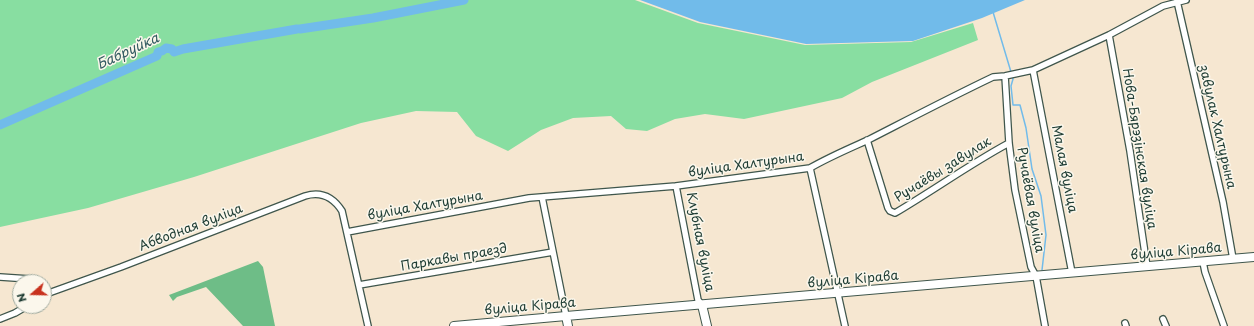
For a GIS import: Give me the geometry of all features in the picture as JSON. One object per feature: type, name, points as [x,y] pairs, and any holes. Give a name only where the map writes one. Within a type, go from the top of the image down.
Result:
[{"type":"main road","name":"вуліца Кірава","points":[[454,326],[1254,257]]},
{"type":"main road","name":"Клубная вуліца","points":[[702,305],[707,326]]},
{"type":"main road","points":[[566,316],[568,326]]},
{"type":"street","name":"вуліца Халтурына","points":[[347,232],[529,198],[676,186],[810,168],[993,77],[1033,70],[1109,35],[1163,6],[1177,1],[1186,0]]},
{"type":"street","name":"завулак Халтурына","points":[[1177,1],[1223,202],[1233,259]]},
{"type":"street","name":"Нова-Бярэзінская вуліца","points":[[1109,35],[1130,151],[1147,267]]},
{"type":"street","name":"Малая вуліца","points":[[1033,70],[1072,273]]},
{"type":"street","name":"Ручаёвая вуліца","points":[[1010,75],[1009,143],[1015,190],[1031,267],[1036,276],[1044,326]]},
{"type":"street","name":"Ручаёвы завулак","points":[[867,140],[888,208],[890,211],[895,213],[948,181],[978,160],[1009,143]]},
{"type":"street","points":[[810,168],[845,326]]},
{"type":"street","name":"Клубная вуліца","points":[[676,186],[698,300],[702,305]]},
{"type":"street","name":"Абводная вуліца","points":[[52,292],[121,267],[313,193],[329,196],[337,203],[342,211],[347,232]]},
{"type":"street","points":[[542,197],[566,316]]},
{"type":"street","points":[[347,232],[368,326]]},
{"type":"street","name":"Паркавы праезд","points":[[359,285],[553,252]]},
{"type":"street","points":[[1203,262],[1205,272],[1224,326]]},
{"type":"street","points":[[0,276],[12,277]]},
{"type":"street","points":[[0,319],[15,314]]},
{"type":"street","points":[[1164,319],[1166,326]]},
{"type":"green space","points":[[0,0],[635,0],[698,23],[805,45],[911,42],[973,23],[978,40],[872,82],[842,98],[744,119],[705,114],[675,119],[647,131],[626,129],[611,116],[573,118],[541,130],[508,151],[476,136],[457,112],[416,111],[361,123],[194,177],[88,208],[0,227]]},
{"type":"green space","points":[[258,261],[263,267],[275,326],[243,326],[206,287],[177,297],[173,301],[169,295]]},
{"type":"water","points":[[640,0],[1025,0],[982,18],[913,41],[806,44],[700,22]]},
{"type":"waterway","name":"Бабруйка","points":[[300,29],[373,18],[464,0]]},
{"type":"waterway","points":[[993,12],[1011,72]]},
{"type":"waterway","name":"Бабруйка","points":[[0,125],[157,56],[158,52],[166,48],[172,49],[174,52],[183,49],[297,29]]},
{"type":"waterway","points":[[1012,76],[1013,79],[1011,86],[1013,105],[1020,105],[1026,128],[1032,169],[1041,196],[1046,235],[1042,270]]}]
